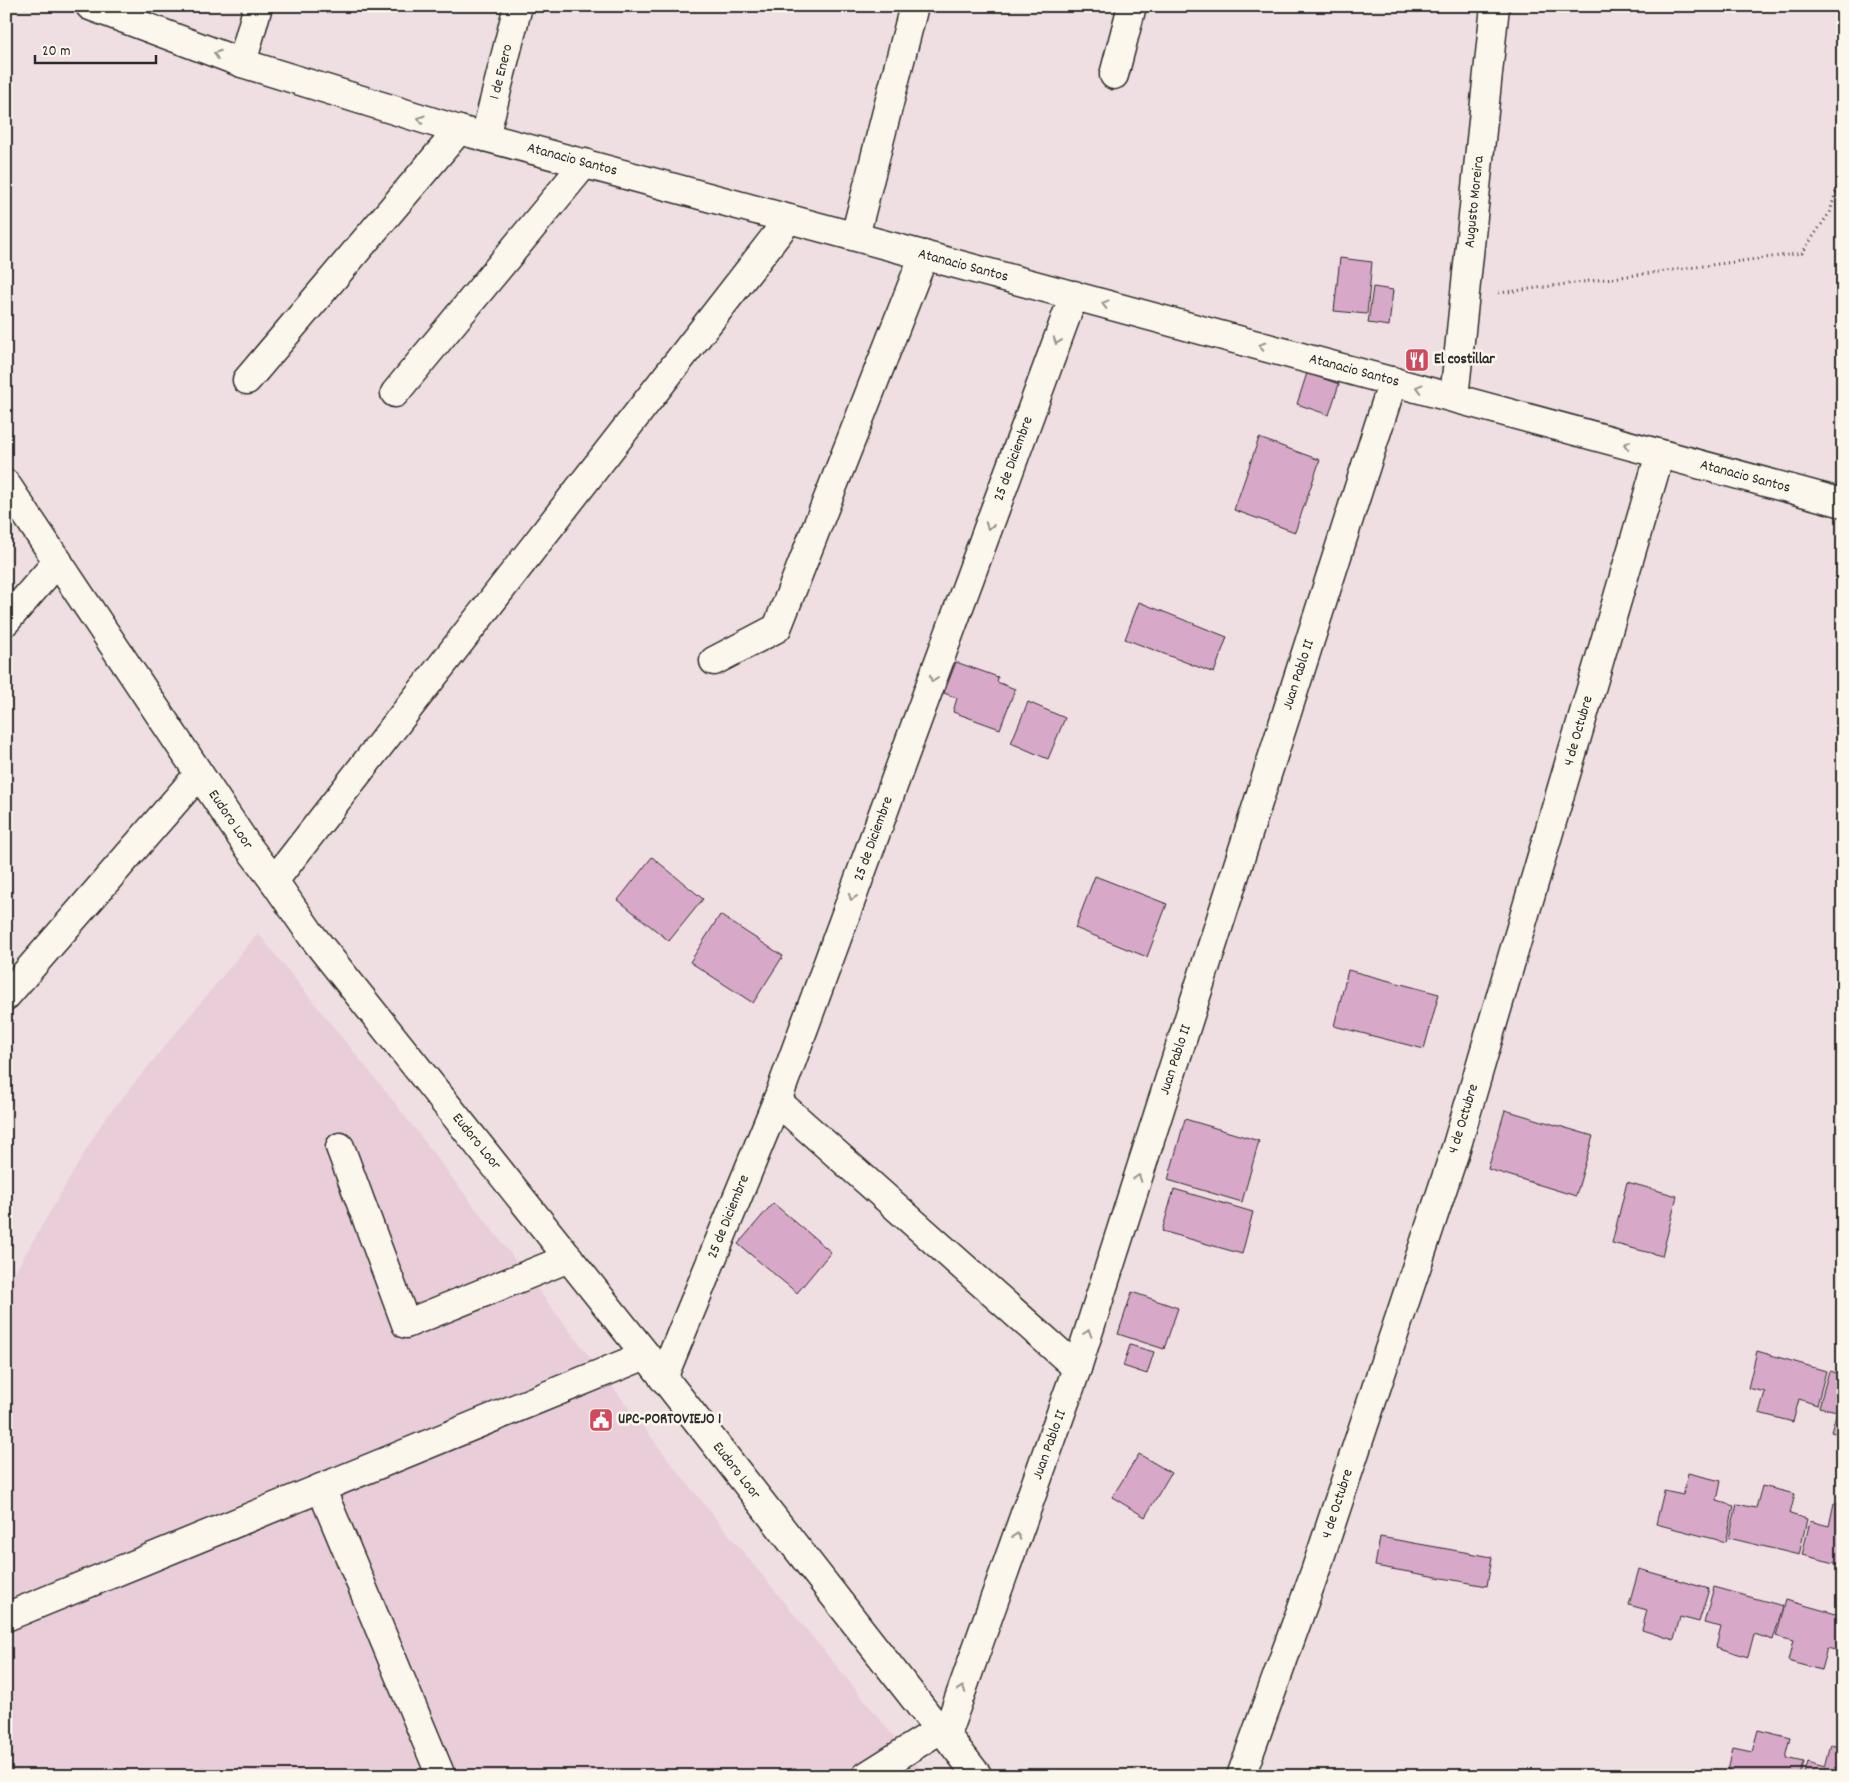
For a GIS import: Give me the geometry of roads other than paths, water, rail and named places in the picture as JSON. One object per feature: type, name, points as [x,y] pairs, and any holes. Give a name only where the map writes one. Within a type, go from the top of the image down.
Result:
[{"type":"street","name":"Atanacio Santos","points":[[90,6],[242,63],[458,130],[1843,503]]},
{"type":"street","points":[[242,63],[258,6]]},
{"type":"street","name":"1 de Enero","points":[[485,137],[518,6]]},
{"type":"street","points":[[855,236],[914,6]]},
{"type":"street","points":[[1114,75],[1132,6]]},
{"type":"street","name":"Augusto Moreira","points":[[1454,398],[1495,6]]},
{"type":"street","points":[[247,380],[458,130]]},
{"type":"street","points":[[395,393],[585,163]]},
{"type":"street","points":[[274,881],[789,219]]},
{"type":"street","points":[[714,661],[777,628],[924,255]]},
{"type":"street","name":"25 de Diciembre","points":[[663,1378],[777,1101],[1074,295]]},
{"type":"street","name":"Juan Pablo II","points":[[942,1732],[1077,1368],[1393,381]]},
{"type":"street","name":"4 de Octubre","points":[[1241,1776],[1316,1569],[1457,1145],[1660,454]]},
{"type":"street","name":"Eudoro Loor","points":[[6,484],[246,844],[312,936],[978,1776]]},
{"type":"street","points":[[6,620],[58,561]]},
{"type":"street","points":[[6,996],[199,774]]},
{"type":"street","points":[[777,1101],[1077,1368]]},
{"type":"street","points":[[340,1147],[406,1324],[568,1258]]},
{"type":"street","points":[[6,1617],[646,1355]]},
{"type":"street","points":[[321,1488],[441,1776]]},
{"type":"street","points":[[866,1776],[942,1732]]},
{"type":"place","name":"El costillar","points":[[1417,360]]},
{"type":"place","name":"UPC-PORTOVIEJO 1","points":[[601,1420]]}]
